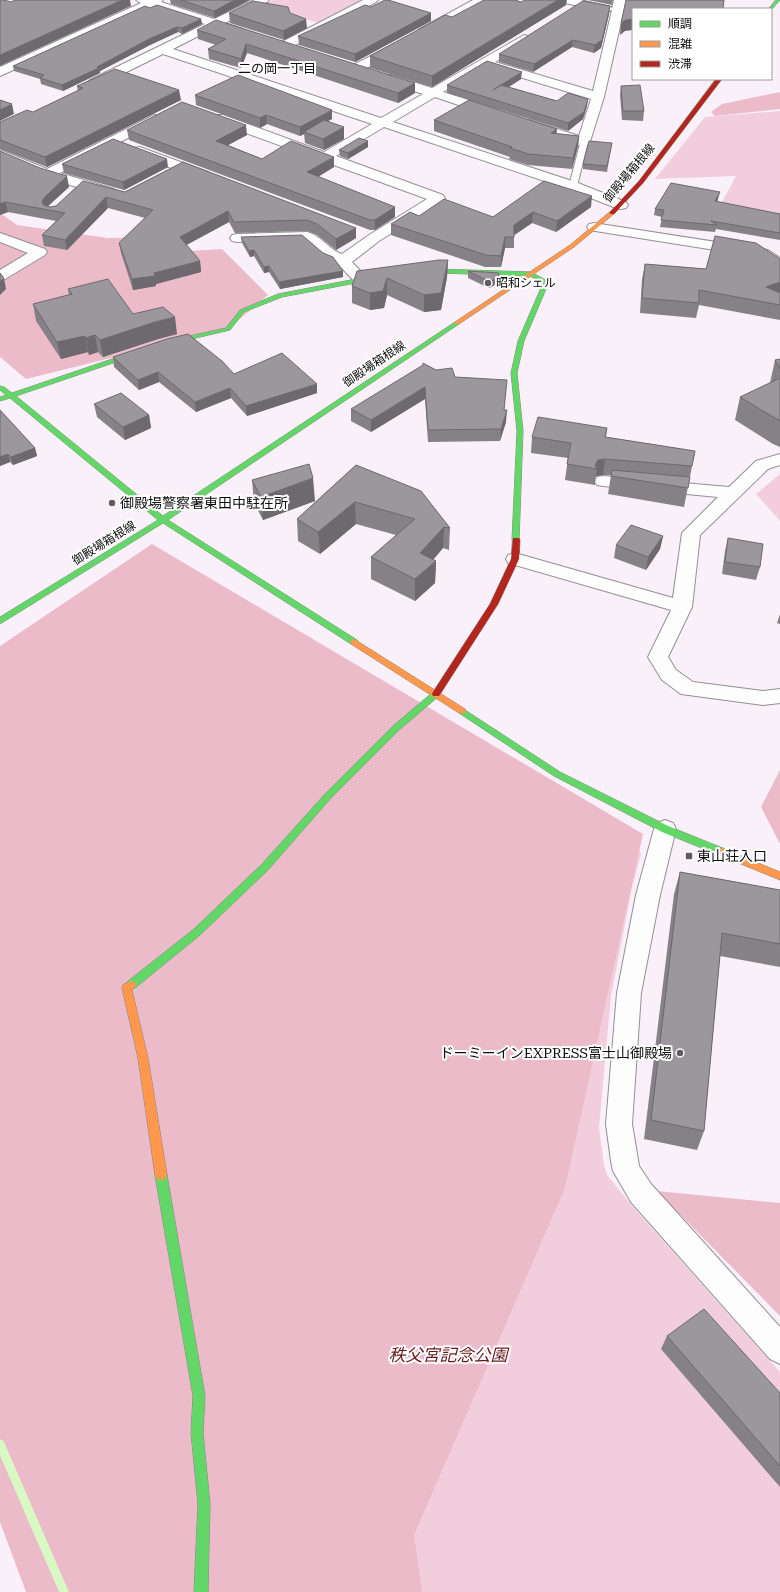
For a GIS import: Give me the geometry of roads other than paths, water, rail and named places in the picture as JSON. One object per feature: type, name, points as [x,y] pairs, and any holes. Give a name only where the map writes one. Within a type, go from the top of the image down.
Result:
[{"type":"street","points":[[85,87],[164,50],[263,0]]},
{"type":"street","points":[[286,45],[372,0]]},
{"type":"street","points":[[357,68],[481,0]]},
{"type":"street","points":[[517,120],[584,142],[598,97],[618,6],[579,4],[564,0]]},
{"type":"street","points":[[772,8],[778,0]]},
{"type":"street","points":[[0,72],[150,1],[250,35]]},
{"type":"street","points":[[566,13],[579,4]]},
{"type":"street","points":[[326,157],[532,34]]},
{"type":"street","points":[[272,41],[300,50]]},
{"type":"street","points":[[164,50],[573,186],[621,205]]},
{"type":"street","points":[[485,63],[598,97]]},
{"type":"street","points":[[342,64],[502,115]]},
{"type":"street","name":"御殿場箱根線","points":[[0,621],[163,520],[572,246],[621,205],[641,182],[717,80]]},
{"type":"street","points":[[48,174],[168,112]]},
{"type":"street","points":[[204,113],[438,198],[374,238],[345,260]]},
{"type":"street","points":[[113,140],[219,181]]},
{"type":"street","points":[[0,154],[48,174],[119,195]]},
{"type":"street","points":[[168,175],[182,167]]},
{"type":"street","points":[[70,196],[81,185]]},
{"type":"street","points":[[594,227],[763,253],[780,265]]},
{"type":"street","points":[[359,233],[374,238]]},
{"type":"street","points":[[237,238],[307,236],[329,256],[345,260]]},
{"type":"street","points":[[0,237],[40,252],[0,276]]},
{"type":"street","points":[[345,260],[343,261],[361,280]]},
{"type":"street","points":[[201,1592],[204,1504],[197,1433],[199,1396],[170,1231],[143,1058],[127,988],[197,932],[226,905],[265,867],[328,796],[396,728],[436,694],[494,604],[515,559],[520,431],[514,373],[521,341],[546,282],[531,274],[438,271],[407,275]]},
{"type":"street","points":[[0,398],[164,344],[228,329],[242,311],[280,295],[361,280],[392,277]]},
{"type":"street","points":[[0,386],[163,520],[436,694],[557,774],[665,829],[780,876]]},
{"type":"street","points":[[780,459],[762,465],[691,533],[682,607],[658,657],[669,675],[688,689],[764,698],[780,696]]},
{"type":"street","points":[[603,482],[732,493]]},
{"type":"street","points":[[515,559],[682,607]]},
{"type":"street","points":[[665,829],[648,895],[629,993],[619,1124],[624,1162],[627,1171],[641,1193],[780,1349]]},
{"type":"lane","points":[[573,186],[584,142]]},
{"type":"waterway","points":[[0,1444],[64,1592]]},
{"type":"place","name":"昭和シェル","points":[[488,283]]},
{"type":"place","name":"御殿場警察署東田中駐在所","points":[[112,503]]},
{"type":"place","name":"東山荘入口","points":[[689,856]]},
{"type":"place","name":"ドーミーインEXPRESS富士山御殿場","points":[[680,1053]]},
{"type":"district","name":"二の岡一丁目","points":[[277,68]]},
{"type":"park label","name":"秩父宮記念公園","points":[[448,1355]]}]
